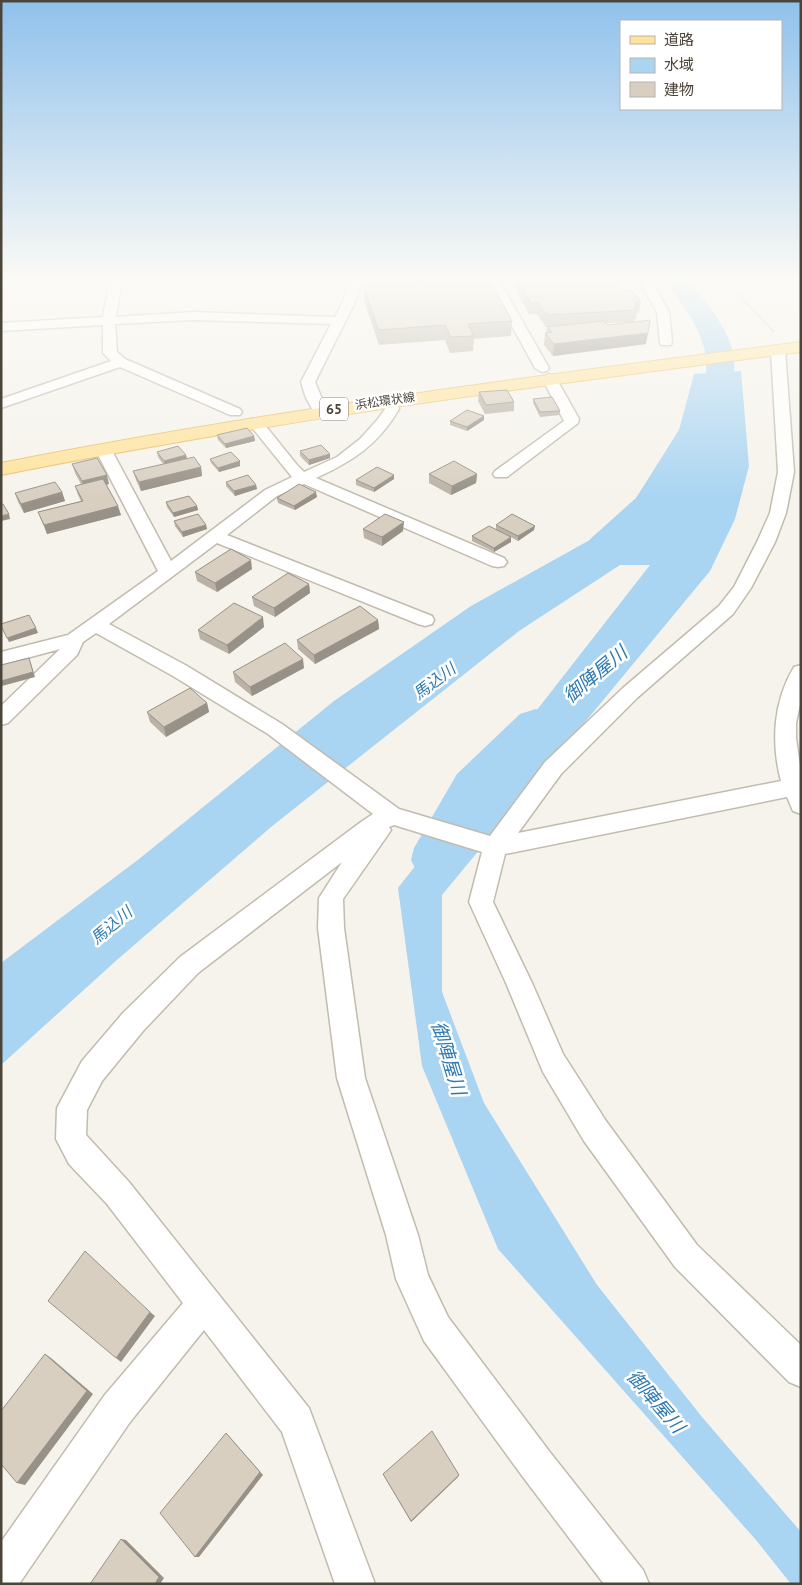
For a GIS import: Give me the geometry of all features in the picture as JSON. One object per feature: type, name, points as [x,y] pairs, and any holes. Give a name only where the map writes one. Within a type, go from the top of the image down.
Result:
[{"type":"main road","name":"浜松環状線","points":[[1,455],[235,412],[391,400],[668,353],[695,351]]},
{"type":"main road","name":"浜松環状線","points":[[1,469],[256,422],[316,405],[546,373]]},
{"type":"street","points":[[110,351],[120,362],[235,412]]},
{"type":"street","points":[[316,405],[308,382],[324,351]]},
{"type":"street","points":[[501,474],[571,423],[572,419],[533,351]]},
{"type":"street","points":[[776,351],[786,453],[793,473],[766,542],[742,588],[726,610],[630,692],[574,745],[553,768],[495,847],[481,902],[519,983],[553,1063],[595,1131],[686,1256],[801,1370]]},
{"type":"street","points":[[1,404],[120,362]]},
{"type":"street","points":[[1,659],[75,639],[168,572],[271,493],[302,477],[333,466],[365,442],[384,422],[392,409],[391,400]]},
{"type":"street","points":[[256,422],[291,468],[302,477],[498,562]]},
{"type":"street","points":[[102,449],[168,572]]},
{"type":"street","points":[[215,536],[425,620]]},
{"type":"street","points":[[95,624],[180,671],[275,729],[384,809],[495,847],[799,793],[784,749],[786,716],[801,672]]},
{"type":"street","points":[[1,718],[70,651],[75,639]]},
{"type":"street","points":[[355,1584],[296,1421],[118,1193],[80,1153],[71,1139],[72,1108],[92,1071],[133,1022],[189,965],[369,828],[384,809]]},
{"type":"street","points":[[384,809],[331,898],[331,928],[351,1078],[402,1235],[412,1279],[436,1329],[536,1464],[629,1584]]},
{"type":"street","points":[[1,1576],[117,1409],[204,1302]]},
{"type":"water","points":[[741,371],[749,466],[735,519],[710,571],[442,895],[442,992],[484,1103],[597,1285],[702,1417],[801,1532],[801,1584],[791,1584],[756,1540],[498,1249],[422,1066],[398,888],[650,565],[620,565],[519,631],[271,827],[118,959],[1,1065],[1,963],[139,859],[334,701],[471,606],[588,541],[636,498],[679,430],[694,374]]},
{"type":"building","points":[[507,390],[514,402],[486,405],[479,392]]},
{"type":"building","points":[[552,397],[560,411],[540,412],[533,399]]},
{"type":"building","points":[[467,410],[484,416],[467,427],[450,421]]},
{"type":"building","points":[[247,428],[254,436],[225,444],[217,435]]},
{"type":"building","points":[[321,445],[330,454],[309,460],[300,451]]},
{"type":"building","points":[[178,446],[186,455],[164,461],[157,452]]},
{"type":"building","points":[[231,452],[240,461],[218,468],[210,459]]},
{"type":"building","points":[[194,457],[201,467],[139,482],[133,471]]},
{"type":"building","points":[[97,458],[107,475],[82,481],[72,464]]},
{"type":"building","points":[[454,461],[477,474],[452,486],[429,474]]},
{"type":"building","points":[[377,467],[394,475],[374,488],[356,480]]},
{"type":"building","points":[[248,475],[256,485],[234,491],[226,482]]},
{"type":"building","points":[[103,479],[118,506],[44,525],[38,512],[83,501],[75,486]]},
{"type":"building","points":[[55,482],[62,492],[21,504],[15,493]]},
{"type":"building","points":[[299,484],[316,492],[294,506],[277,498]]},
{"type":"building","points":[[189,496],[197,506],[173,513],[166,502]]},
{"type":"building","points":[[1,504],[3,504],[9,514],[1,516]]},
{"type":"building","points":[[198,514],[206,525],[182,532],[174,521]]},
{"type":"building","points":[[385,514],[404,522],[382,537],[363,529]]},
{"type":"building","points":[[512,514],[535,526],[518,536],[496,525]]},
{"type":"building","points":[[489,526],[511,537],[494,548],[472,536]]},
{"type":"building","points":[[231,549],[251,560],[215,583],[195,572]]},
{"type":"building","points":[[288,573],[309,584],[274,608],[252,597]]},
{"type":"building","points":[[234,603],[263,617],[227,645],[198,630]]},
{"type":"building","points":[[360,606],[378,620],[314,655],[297,640]]},
{"type":"building","points":[[29,615],[36,628],[7,638],[1,624]]},
{"type":"building","points":[[285,643],[303,659],[250,687],[233,672]]},
{"type":"building","points":[[29,658],[33,672],[1,681],[1,665]]},
{"type":"building","points":[[190,688],[207,703],[164,727],[147,712]]},
{"type":"building","points":[[85,1251],[150,1312],[116,1358],[48,1301]]},
{"type":"building","points":[[45,1354],[87,1391],[17,1483],[1,1464],[1,1411]]},
{"type":"building","points":[[432,1431],[459,1475],[411,1521],[383,1474]]},
{"type":"building","points":[[226,1433],[260,1472],[195,1557],[160,1513]]},
{"type":"building","points":[[121,1539],[159,1577],[155,1584],[90,1584]]},
{"type":"waterway","name":"馬込川","points":[[711,437],[719,384],[718,351]]},
{"type":"waterway","name":"御陣屋川","points":[[436,860],[439,848],[474,787],[536,725]]}]
